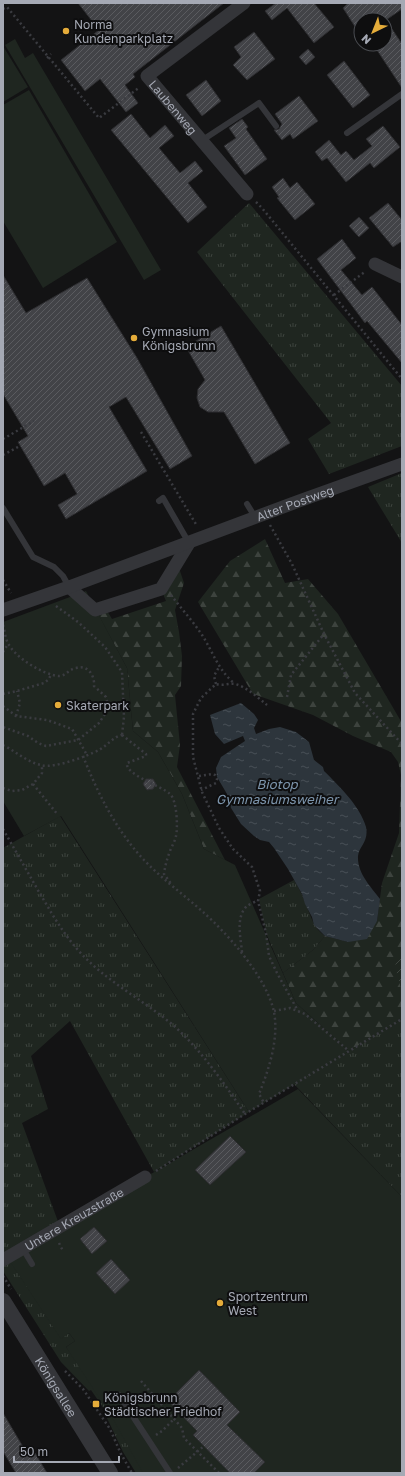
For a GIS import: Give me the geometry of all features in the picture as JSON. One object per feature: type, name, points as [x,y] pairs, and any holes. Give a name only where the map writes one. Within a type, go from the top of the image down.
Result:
[{"type":"street","name":"Laubenweg","points":[[244,3],[147,76],[246,194]]},
{"type":"street","points":[[375,264],[402,277]]},
{"type":"street","name":"Alter Postweg","points":[[3,610],[48,595],[260,515],[402,464]]},
{"type":"street","points":[[69,587],[95,610],[162,589],[189,543]]},
{"type":"street","name":"Untere Kreuzstraße","points":[[3,1260],[145,1177]]},
{"type":"street","name":"Königsallee","points":[[9,1298],[110,1473]]},
{"type":"lane","points":[[347,133],[402,94]]},
{"type":"lane","points":[[201,141],[259,103],[276,126]]},
{"type":"lane","points":[[159,501],[163,498],[189,543]]},
{"type":"lane","points":[[248,504],[260,515]]},
{"type":"lane","points":[[3,508],[33,557],[54,567],[63,576],[69,587]]},
{"type":"lane","points":[[23,1249],[32,1264]]},
{"type":"lane","points":[[119,1395],[170,1473]]},
{"type":"path","points":[[3,10],[7,7],[47,58],[99,118],[144,84],[147,76]]},
{"type":"path","points":[[47,58],[51,54]]},
{"type":"path","points":[[246,194],[262,208],[402,379]]},
{"type":"path","points":[[334,295],[375,264]]},
{"type":"path","points":[[3,439],[34,421]]},
{"type":"path","points":[[142,432],[198,528]]},
{"type":"path","points":[[3,456],[18,446]]},
{"type":"path","points":[[260,515],[292,564],[324,634],[355,693],[402,744]]},
{"type":"path","points":[[171,594],[200,632],[226,677],[234,684],[247,690],[267,705]]},
{"type":"path","points":[[48,595],[51,602],[78,622],[105,647],[122,672],[124,711],[122,735]]},
{"type":"path","points":[[3,625],[8,644],[20,658],[51,675],[64,676],[76,668],[83,667],[90,671],[94,677],[94,686],[106,697],[108,705],[105,714],[99,723],[78,740],[46,746],[38,743],[28,736],[3,727]]},
{"type":"path","points":[[287,697],[291,675],[324,634]]},
{"type":"path","points":[[3,652],[8,644]]},
{"type":"path","points":[[216,684],[214,676],[219,667]]},
{"type":"path","points":[[3,694],[17,692],[44,682],[48,680],[51,675]]},
{"type":"path","points":[[216,684],[223,686],[234,684]]},
{"type":"path","points":[[216,684],[201,698],[193,714],[192,754],[205,799],[219,828],[233,849],[252,867],[260,891],[259,899],[269,956],[298,1011]]},
{"type":"path","points":[[16,716],[20,703],[17,692]]},
{"type":"path","points":[[3,706],[16,716],[47,720],[72,729],[87,755]]},
{"type":"path","points":[[3,744],[18,752],[30,762],[42,766],[63,764],[87,755],[109,744],[117,736],[122,735]]},
{"type":"path","points":[[122,735],[146,754],[144,758],[127,763],[128,769],[146,781],[162,788],[170,794],[174,800],[176,808],[177,835],[166,862],[164,874],[176,890]]},
{"type":"path","points":[[83,756],[108,811],[131,845],[158,875],[203,911],[218,926],[242,954],[264,986],[274,1012],[275,1032],[272,1058],[259,1094],[264,1102]]},
{"type":"path","points":[[3,788],[12,791],[22,790],[33,784],[42,773],[42,766]]},
{"type":"path","points":[[198,776],[212,774],[217,779],[216,783],[202,790]]},
{"type":"path","points":[[33,784],[58,815]]},
{"type":"path","points":[[3,829],[62,930],[78,950],[100,972],[172,1025],[194,1045],[245,1114]]},
{"type":"path","points":[[242,954],[240,925],[243,913],[247,907],[259,899]]},
{"type":"path","points":[[274,1012],[290,1008],[305,1014],[349,1050]]},
{"type":"path","points":[[145,1177],[264,1102],[402,1019]]},
{"type":"path","points":[[397,1022],[402,1024]]},
{"type":"path","points":[[3,1276],[9,1298]]},
{"type":"path","points":[[63,1370],[83,1389],[110,1429],[121,1454],[132,1473]]},
{"type":"path","points":[[141,1381],[182,1428],[184,1438],[218,1473]]},
{"type":"path","points":[[148,1440],[162,1431],[174,1419]]},
{"type":"path","points":[[177,1469],[204,1446]]},
{"type":"green space","points":[[15,39],[25,58],[33,53],[161,270],[144,280],[5,45]]},
{"type":"green space","points":[[3,46],[28,87],[3,102]]},
{"type":"green space","points":[[29,90],[117,242],[43,288],[3,221],[3,105]]},
{"type":"green space","points":[[249,203],[402,386],[402,446],[329,474],[308,439],[331,423],[197,252]]},
{"type":"green space","points":[[402,473],[402,543],[368,487]]},
{"type":"green space","points":[[265,539],[285,583],[308,579],[338,614],[402,723],[402,1019],[349,1051],[296,1003],[283,973],[313,950],[325,936],[348,942],[377,921],[382,883],[399,833],[401,775],[398,762],[391,752],[353,736],[313,715],[253,694],[198,602],[230,561]]},
{"type":"green space","points":[[172,571],[180,571],[184,583],[175,610],[182,656],[181,686],[175,695],[180,745],[177,767],[225,860],[204,849],[182,794],[158,752],[133,731],[127,668],[99,616],[106,609],[112,619],[166,601],[161,589]]},
{"type":"green space","points":[[86,591],[127,668],[133,731],[158,752],[182,794],[204,849],[235,865],[296,1003],[349,1051],[249,1112],[61,816],[24,836],[3,801],[3,622]]},
{"type":"green space","points":[[60,816],[249,1112],[154,1172],[70,1021],[31,1056],[48,1109],[22,1123],[60,1227],[3,1260],[3,848]]},
{"type":"green space","points":[[294,880],[314,924],[325,936],[313,950],[283,973],[266,933],[259,899]]},
{"type":"green space","points":[[402,947],[402,993],[395,966]]},
{"type":"green space","points":[[402,1019],[402,1197],[294,1084]]},
{"type":"green space","name":"Sportzentrum West","points":[[298,1089],[402,1197],[402,1473],[143,1473],[113,1419],[66,1347],[75,1341],[69,1333],[61,1339],[7,1257]]},
{"type":"green space","points":[[11,1262],[61,1338],[69,1333],[75,1341],[66,1347],[163,1473],[136,1473],[123,1452],[107,1418],[109,1416],[91,1390],[89,1391],[61,1362],[3,1271],[3,1266]]},
{"type":"water","name":"Biotop Gymnasiumsweiher","points":[[241,703],[254,714],[258,720],[254,728],[256,734],[280,727],[296,732],[309,742],[314,760],[323,767],[324,771],[354,804],[363,819],[367,832],[359,852],[358,862],[362,874],[380,899],[377,921],[367,939],[348,942],[325,936],[314,925],[302,894],[274,848],[269,842],[260,840],[254,836],[241,824],[231,808],[227,794],[217,777],[216,768],[221,757],[245,741],[243,736],[224,744],[215,734],[210,715]]},
{"type":"building","points":[[78,3],[224,3],[133,74],[135,77],[125,85],[138,103],[126,112],[100,79],[85,91],[61,60],[99,30]]},
{"type":"building","points":[[276,3],[314,3],[334,27],[314,43],[287,8],[272,20],[265,11]]},
{"type":"building","points":[[346,3],[402,3],[402,9],[393,15],[393,12],[353,12],[353,24],[343,8],[347,4]]},
{"type":"building","points":[[393,30],[402,44],[402,88],[378,52],[393,52]]},
{"type":"building","points":[[254,32],[275,59],[247,80],[233,65],[241,57],[234,47]]},
{"type":"building","points":[[308,49],[315,57],[306,65],[299,57]]},
{"type":"building","points":[[344,61],[370,95],[353,108],[327,75]]},
{"type":"building","points":[[206,80],[221,101],[202,116],[186,95]]},
{"type":"building","points":[[299,96],[318,121],[293,139],[290,134],[282,140],[274,130],[279,129],[282,124],[275,114]]},
{"type":"building","points":[[131,114],[150,138],[165,125],[174,136],[159,148],[180,173],[195,161],[203,171],[188,183],[207,207],[188,223],[111,130]]},
{"type":"building","points":[[242,119],[248,127],[246,129],[267,159],[245,175],[224,146],[236,138],[229,128]]},
{"type":"building","points":[[383,126],[400,147],[374,168],[370,163],[346,182],[327,158],[322,161],[315,152],[329,140],[341,155],[346,151],[354,160],[372,146],[366,139]]},
{"type":"building","points":[[283,178],[290,188],[297,182],[315,204],[295,220],[277,198],[279,197],[272,187]]},
{"type":"building","points":[[388,203],[402,220],[402,241],[393,247],[369,218]]},
{"type":"building","points":[[359,217],[369,228],[359,237],[349,226]]},
{"type":"building","points":[[342,239],[356,258],[341,270],[362,295],[372,287],[402,325],[402,363],[367,321],[365,323],[317,259]]},
{"type":"building","points":[[3,275],[26,313],[87,278],[137,358],[192,456],[170,469],[126,397],[109,407],[147,471],[66,519],[58,505],[77,494],[65,473],[44,486],[18,442],[28,436],[3,394]]},
{"type":"building","points":[[221,326],[290,443],[255,464],[224,412],[208,412],[200,407],[197,398],[198,389],[205,380],[186,347]]},
{"type":"building","points":[[146,779],[153,779],[156,784],[153,789],[147,790],[143,784]]},
{"type":"building","points":[[230,1136],[246,1152],[210,1185],[195,1170]]},
{"type":"building","points":[[94,1227],[107,1241],[92,1254],[80,1239]]},
{"type":"building","points":[[111,1259],[130,1280],[115,1294],[96,1273]]},
{"type":"building","points":[[199,1370],[240,1412],[227,1425],[265,1462],[254,1473],[230,1473],[193,1435],[197,1431],[168,1401]]},
{"type":"building","points":[[3,1413],[29,1457],[35,1453],[47,1473],[16,1473],[3,1453]]},
{"type":"place","name":"Norma Kundenparkplatz","points":[[66,31]]},
{"type":"place","name":"Gymnasium Königsbrunn","points":[[134,338]]},
{"type":"place","name":"Skaterpark","points":[[58,705]]},
{"type":"place","name":"Sportzentrum West","points":[[220,1303]]},
{"type":"place","name":"Königsbrunn Städtischer Friedhof","points":[[96,1404]]}]
